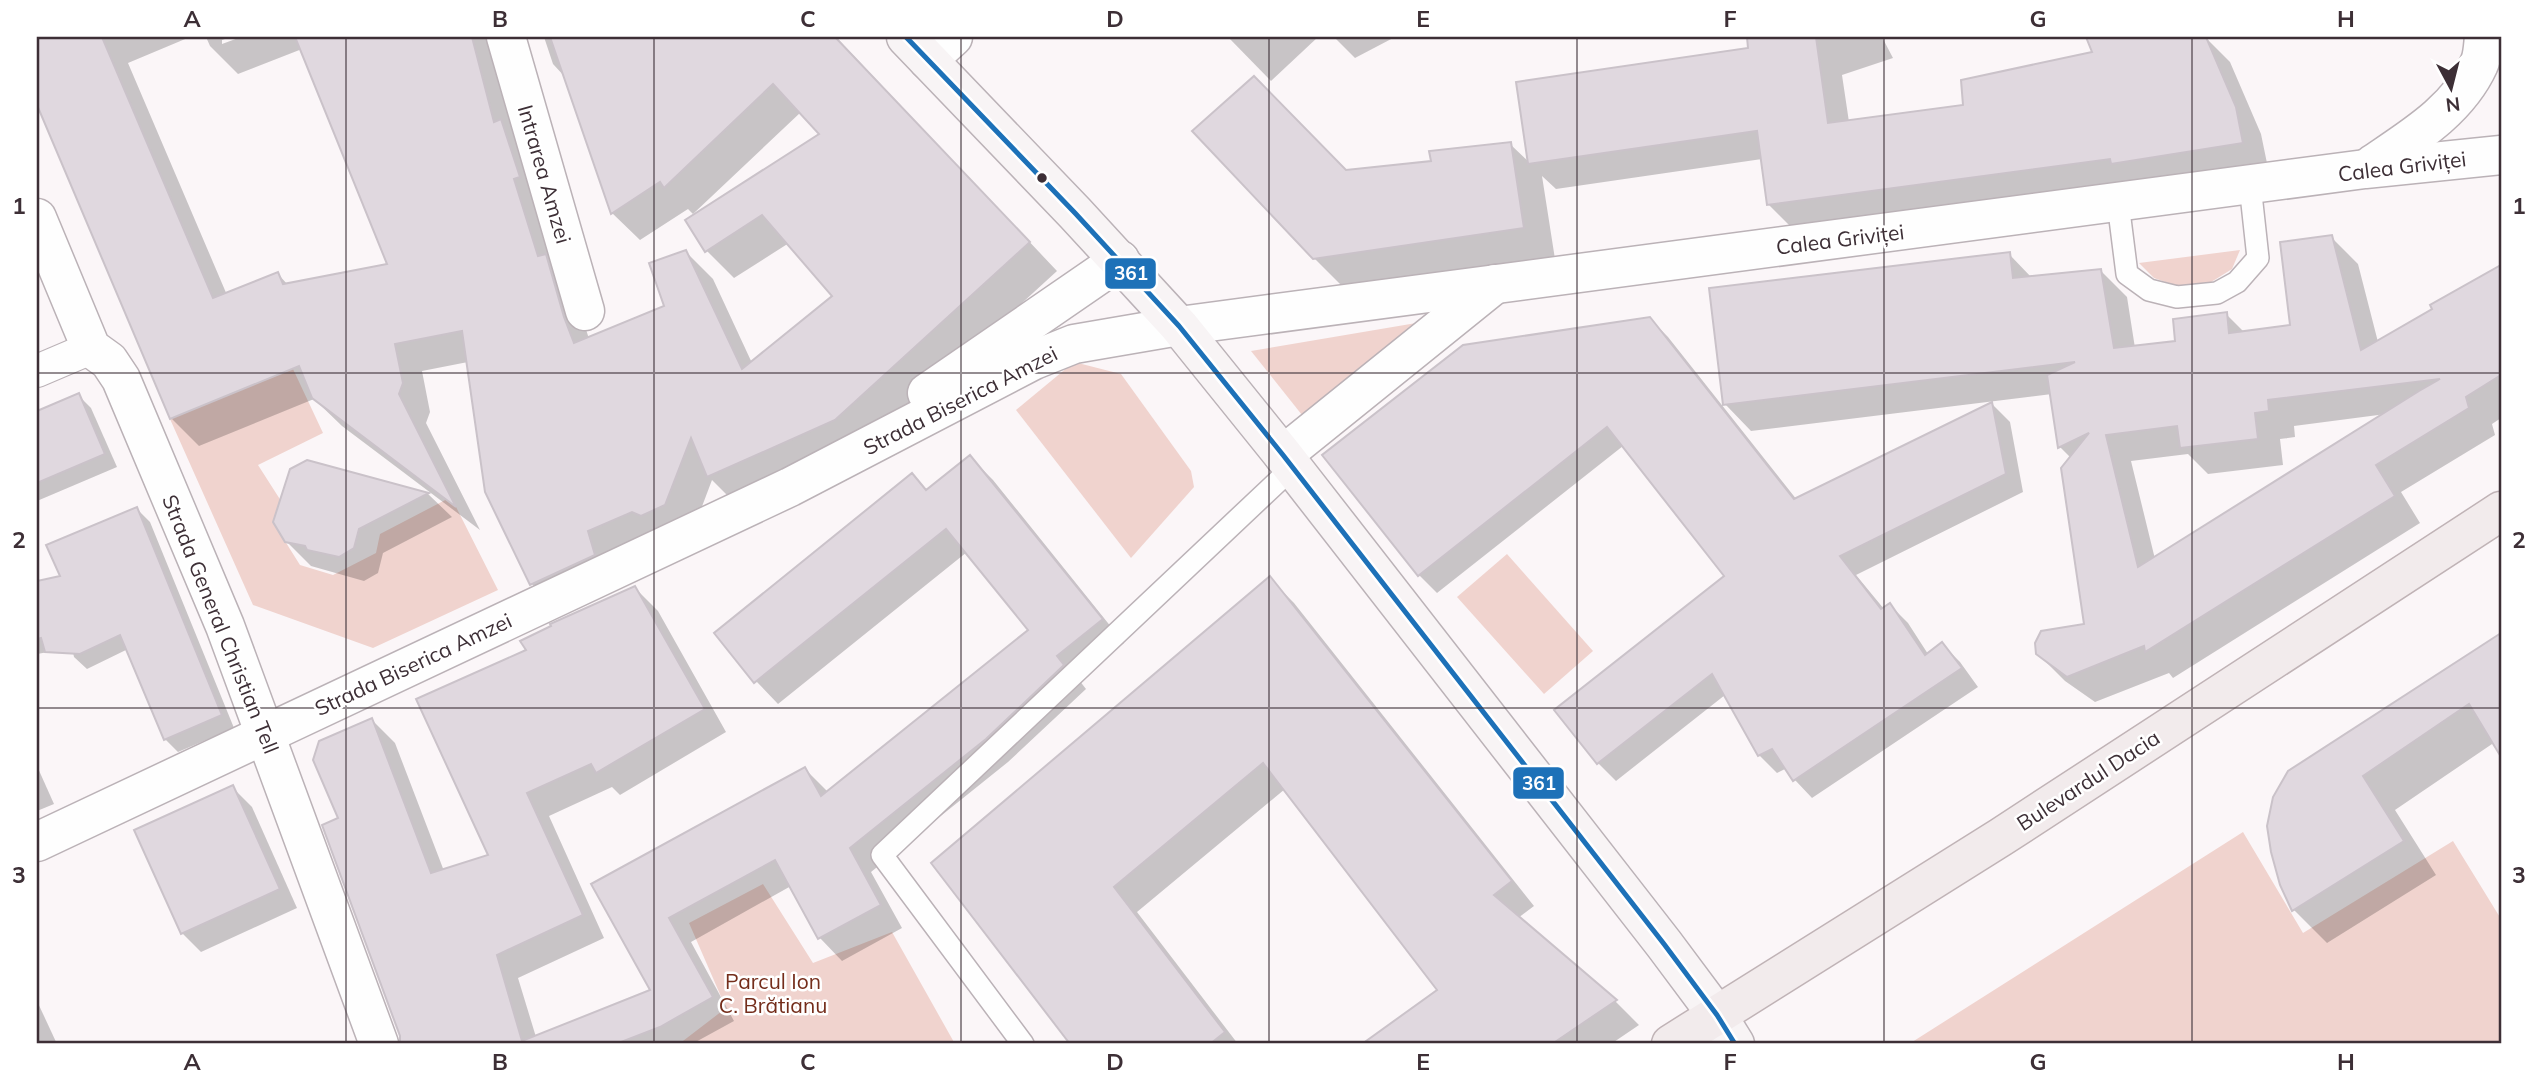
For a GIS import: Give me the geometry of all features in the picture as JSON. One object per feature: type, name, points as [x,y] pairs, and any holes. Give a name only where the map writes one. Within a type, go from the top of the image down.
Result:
[{"type":"main road","points":[[929,45],[1179,326],[1726,1030]]},
{"type":"main road","name":"Bulevardul Dacia","points":[[1671,1044],[1726,1030],[2001,837],[2501,511]]},
{"type":"street","name":"Intrarea Amzei","points":[[506,37],[584,311]]},
{"type":"street","points":[[2365,169],[2418,134],[2441,115],[2460,94],[2480,62],[2484,37]]},
{"type":"street","name":"Calea Griviței","points":[[1179,326],[2365,169],[2501,155]]},
{"type":"street","name":"Strada General Christian Tell","points":[[37,218],[91,348],[109,361],[121,379],[225,626],[379,1044]]},
{"type":"street","name":"Strada Biserica Amzei","points":[[790,487],[1120,260]]},
{"type":"street","points":[[1287,462],[1495,284]]},
{"type":"street","name":"Strada Biserica Amzei","points":[[37,842],[790,487],[1034,360],[1074,344],[1179,326]]},
{"type":"street","points":[[37,371],[91,348]]},
{"type":"lane","points":[[2118,203],[2127,274],[2149,290],[2177,297],[2217,293],[2237,282],[2258,258],[2249,185]]},
{"type":"lane","points":[[1023,1044],[882,855],[1287,462]]},
{"type":"green space","points":[[2240,250],[2232,269],[2208,284],[2177,286],[2154,278],[2139,263]]},
{"type":"green space","points":[[1434,320],[1306,420],[1251,351]]},
{"type":"green space","points":[[1074,362],[1121,374],[1191,471],[1194,487],[1131,558],[1016,410]]},
{"type":"green space","points":[[293,369],[323,433],[258,465],[283,504],[278,507],[273,522],[300,565],[333,575],[376,553],[380,534],[451,497],[498,590],[373,648],[253,605],[170,419]]},
{"type":"green space","points":[[1507,554],[1593,651],[1544,694],[1457,597]]},
{"type":"green space","points":[[2243,832],[2303,933],[2453,841],[2501,919],[2501,1044],[1909,1044]]},
{"type":"green space","name":"Parcul Ion C. Brătianu","points":[[763,884],[813,963],[892,932],[955,1044],[679,1044],[726,1008],[689,923]]},
{"type":"building","points":[[37,37],[102,37],[213,298],[278,272],[283,284],[387,264],[295,37],[472,37],[494,122],[501,119],[520,177],[514,179],[538,256],[546,254],[574,343],[664,306],[649,263],[686,250],[742,369],[832,296],[762,215],[705,252],[685,220],[819,134],[773,84],[664,188],[660,182],[611,214],[550,37],[835,37],[1030,242],[835,420],[707,477],[691,438],[665,505],[641,516],[632,512],[588,531],[595,555],[530,585],[485,492],[462,331],[395,344],[403,383],[399,394],[456,507],[312,398],[299,366],[170,419],[37,105]]},
{"type":"building","points":[[1747,37],[1816,37],[1828,123],[1963,105],[1961,80],[2092,52],[2086,37],[2206,37],[2236,107],[2243,143],[2111,164],[2110,159],[1767,205],[1757,131],[1528,164],[1516,82],[1748,48]]},
{"type":"building","points":[[1254,76],[1346,170],[1431,161],[1429,151],[1511,142],[1524,228],[1313,259],[1192,131]]},
{"type":"building","points":[[2332,235],[2361,350],[2432,309],[2430,305],[2501,265],[2501,375],[2466,397],[2469,408],[2376,465],[2395,496],[2145,652],[2144,646],[2067,677],[2036,654],[2035,643],[2041,631],[2084,624],[2061,468],[2089,433],[2058,448],[2047,375],[2075,362],[1723,405],[1709,288],[2010,252],[2013,278],[2101,269],[2114,348],[2175,341],[2173,319],[2227,312],[2229,333],[2290,325],[2280,242]],"holes":[[[2440,379],[2138,567],[2106,435],[2177,426],[2180,448],[2258,439],[2255,413],[2269,411],[2268,400]]]},
{"type":"building","points":[[1650,317],[1794,499],[1992,402],[2006,474],[1840,556],[1881,609],[1890,603],[1925,655],[1942,642],[1962,668],[1793,781],[1772,749],[1758,756],[1712,674],[1597,764],[1554,710],[1724,576],[1607,427],[1418,576],[1322,455],[1463,345]]},
{"type":"building","points":[[79,393],[105,454],[37,483],[37,411]]},
{"type":"building","points":[[970,455],[1103,619],[1057,656],[1064,665],[986,739],[850,848],[881,905],[818,939],[775,860],[669,918],[713,997],[660,1027],[616,1044],[400,1044],[400,1036],[322,825],[338,818],[313,760],[319,741],[372,718],[431,873],[488,855],[416,699],[526,650],[520,641],[551,626],[550,624],[635,586],[705,709],[596,773],[591,764],[527,793],[583,915],[497,955],[522,1041],[650,990],[591,884],[805,767],[821,796],[1028,630],[946,529],[754,683],[714,633],[912,473],[926,490]]},
{"type":"building","points":[[307,460],[429,493],[359,529],[354,548],[339,557],[307,550],[305,546],[285,542],[273,522],[290,469]]},
{"type":"building","points":[[137,507],[222,715],[164,740],[120,635],[80,654],[45,652],[41,638],[37,639],[37,581],[60,576],[46,545]]},
{"type":"building","points":[[1270,576],[1512,881],[1494,895],[1617,1000],[1552,1044],[1362,1044],[1437,990],[1263,763],[1114,887],[1225,1032],[1210,1044],[1070,1044],[931,863]]},
{"type":"building","points":[[2501,633],[2501,757],[2469,704],[2363,776],[2404,841],[2292,911],[2280,885],[2267,826],[2273,797],[2288,771]]},
{"type":"building","points":[[233,785],[280,889],[181,934],[134,830]]},
{"type":"transit line","name":"361","points":[[906,37],[1179,326],[1283,455],[1664,944],[1717,1015],[1735,1044]]}]
